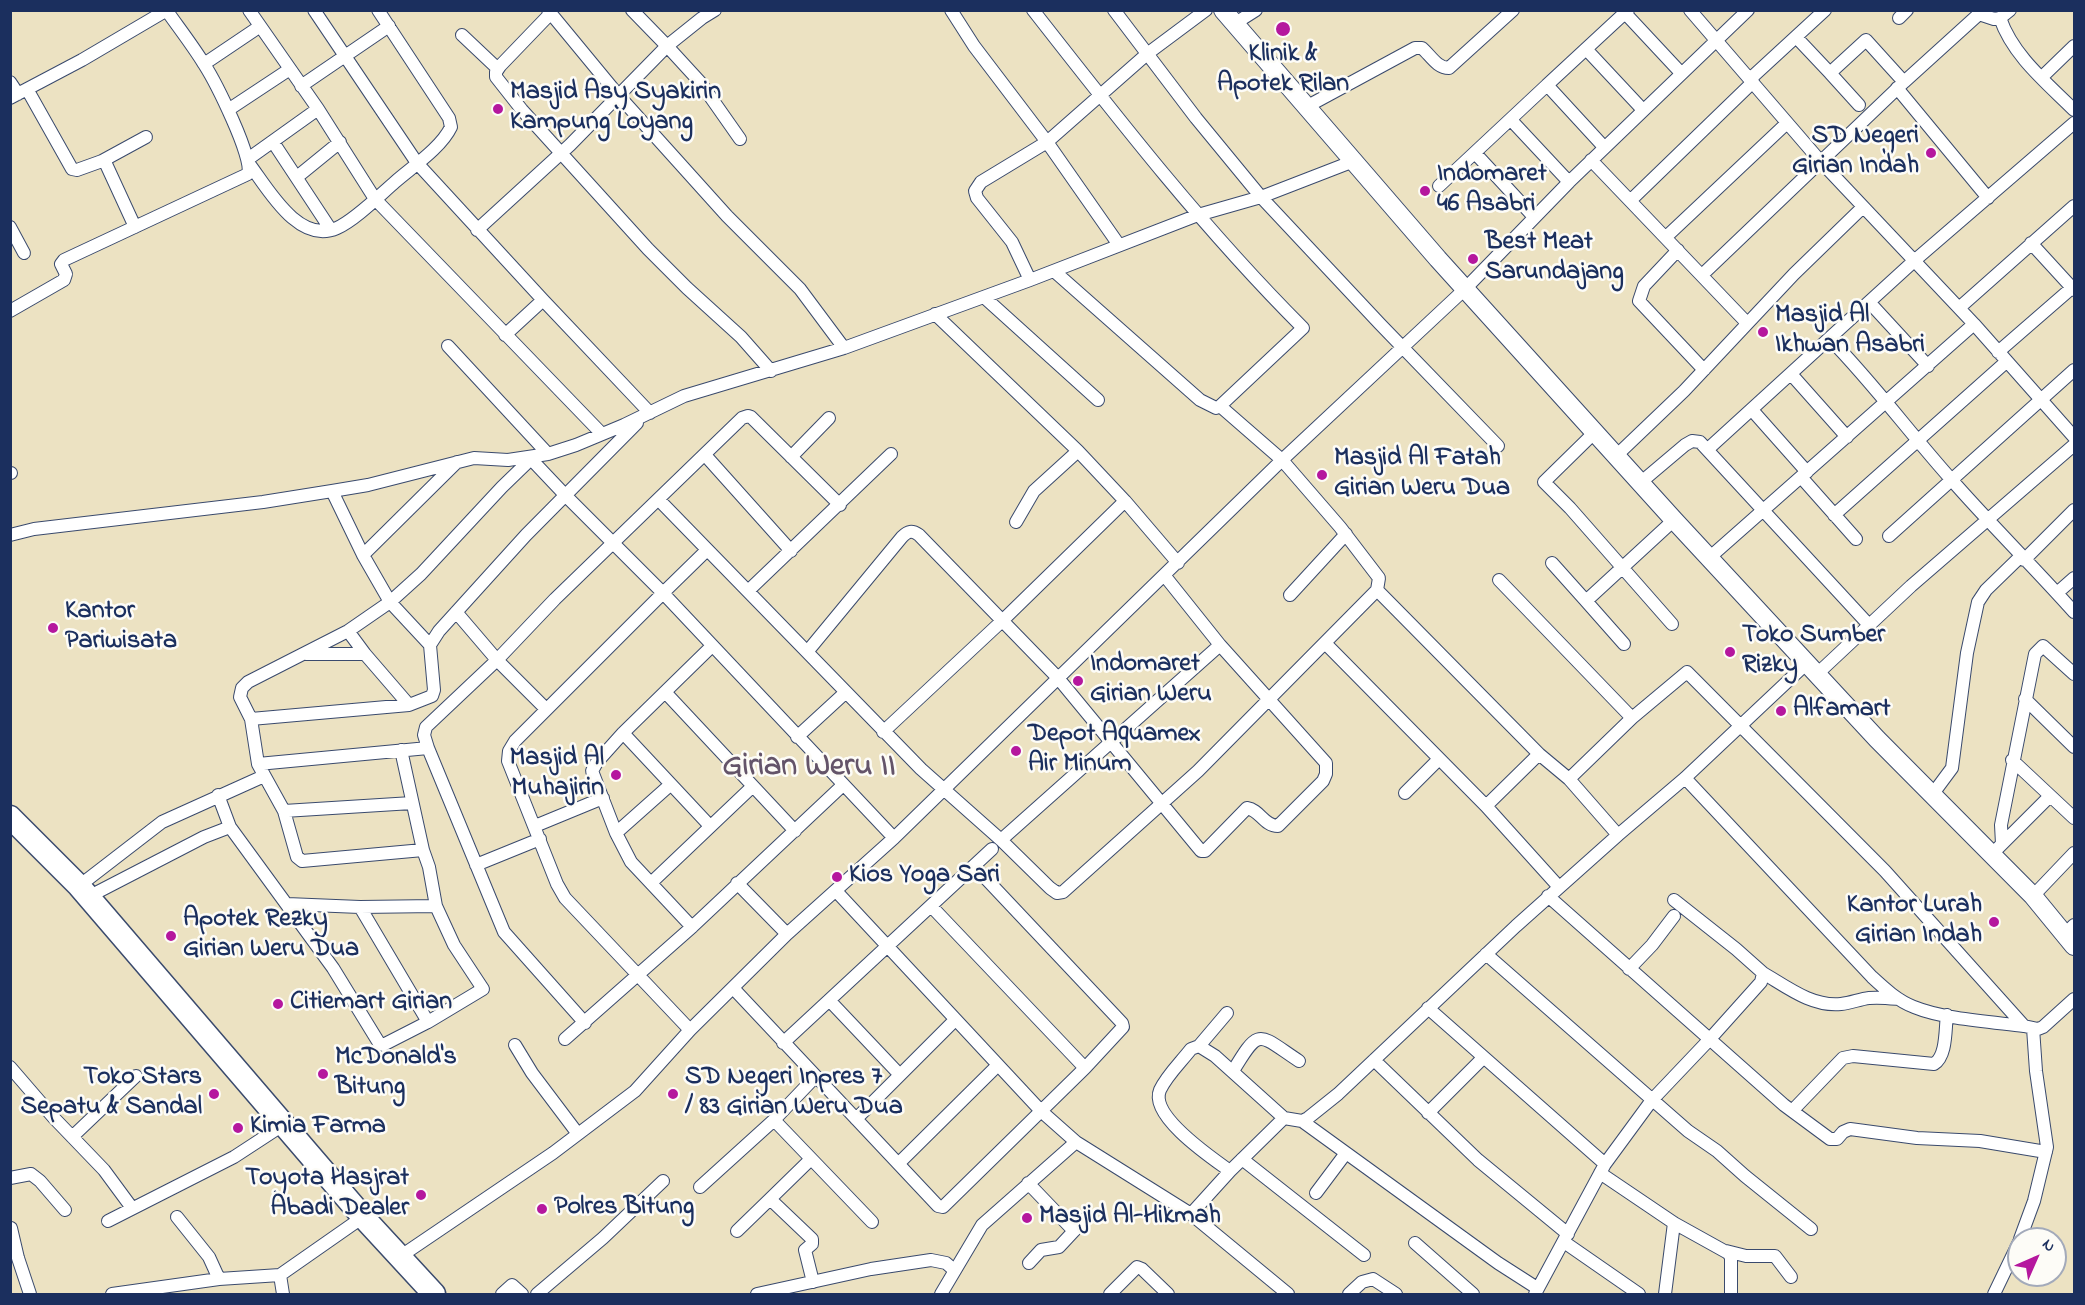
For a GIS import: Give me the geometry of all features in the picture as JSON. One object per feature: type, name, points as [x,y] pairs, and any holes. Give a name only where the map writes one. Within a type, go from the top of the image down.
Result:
[{"type":"highway","points":[[10,818],[83,892],[363,1218],[434,1294]]},
{"type":"street","points":[[249,10],[318,109],[375,199],[602,434]]},
{"type":"street","points":[[314,10],[417,163],[646,415]]},
{"type":"street","points":[[19,94],[167,11],[204,64],[228,110],[249,162],[277,202],[294,221],[313,228],[331,230],[344,224],[417,163],[448,134],[451,127],[449,118],[378,10]]},
{"type":"street","points":[[632,10],[700,82],[740,139]]},
{"type":"street","points":[[477,230],[561,153],[667,46],[715,10]]},
{"type":"street","points":[[951,10],[974,46],[1047,142],[1119,245]]},
{"type":"street","points":[[1033,10],[1100,96],[1198,214],[1261,286],[1303,328],[1216,408],[1200,400],[1054,271]]},
{"type":"street","points":[[1114,10],[1261,197],[1401,347],[1498,446]]},
{"type":"street","points":[[1030,280],[1012,242],[977,198],[975,191],[981,182],[1047,142],[1147,54],[1206,10]]},
{"type":"street","points":[[1256,10],[1228,17],[1465,290],[1640,483],[1811,669],[1932,795],[1997,849],[2033,896],[2071,935]]},
{"type":"street","points":[[1690,10],[1821,162],[1974,324],[2074,437]]},
{"type":"street","points":[[1631,200],[1825,10]]},
{"type":"street","points":[[1702,275],[1978,12],[1994,19],[2000,18],[2010,10]]},
{"type":"street","points":[[1306,107],[1415,48],[1422,48],[1438,65],[1449,68],[1512,11]]},
{"type":"street","points":[[771,371],[741,337],[648,249],[501,86],[496,77],[498,69],[549,12],[619,96],[727,216],[800,289],[844,348]]},
{"type":"street","points":[[1439,186],[1627,12],[1681,74]]},
{"type":"street","points":[[398,1258],[553,1153],[635,1091],[690,1030],[787,934],[894,838],[1282,460],[1465,290],[1604,147],[1716,41],[1740,13]]},
{"type":"street","points":[[2000,18],[2014,46],[2025,61],[2074,110]]},
{"type":"street","points":[[301,86],[389,26]]},
{"type":"street","points":[[204,64],[259,27]]},
{"type":"street","points":[[462,34],[498,69]]},
{"type":"street","points":[[1796,37],[1859,105]]},
{"type":"street","points":[[1830,74],[1866,40],[1988,198]]},
{"type":"street","points":[[2042,77],[2074,46]]},
{"type":"street","points":[[1586,49],[1643,110]]},
{"type":"street","points":[[228,110],[290,69]]},
{"type":"street","points":[[10,82],[72,169],[77,170],[102,161],[147,137]]},
{"type":"street","points":[[1547,84],[1604,147]]},
{"type":"street","points":[[249,162],[318,109]]},
{"type":"street","points":[[1511,120],[1569,182]]},
{"type":"street","points":[[1666,237],[1787,123]]},
{"type":"street","points":[[1708,449],[1914,261],[2074,123]]},
{"type":"street","points":[[273,142],[331,230]]},
{"type":"street","points":[[297,177],[340,142]]},
{"type":"street","points":[[1475,153],[1534,217]]},
{"type":"street","points":[[1591,160],[1747,323]]},
{"type":"street","points":[[102,161],[106,164],[135,227]]},
{"type":"street","points":[[13,531],[263,502],[375,483],[458,461],[483,458],[508,460],[548,454],[602,434],[684,396],[844,348],[1054,271],[1198,214],[1261,197],[1354,161]]},
{"type":"street","points":[[10,311],[64,279],[66,274],[61,264],[64,260],[245,177],[250,171],[249,162]]},
{"type":"street","points":[[1959,308],[2074,206]]},
{"type":"street","points":[[1617,455],[1704,370],[1747,323],[1863,207]]},
{"type":"street","points":[[10,227],[24,254]]},
{"type":"street","points":[[1998,352],[2074,288],[2031,243]]},
{"type":"street","points":[[1678,250],[1644,286],[1639,301],[1704,370]]},
{"type":"street","points":[[984,297],[1098,400]]},
{"type":"street","points":[[505,335],[543,300]]},
{"type":"street","points":[[1870,303],[1928,366]]},
{"type":"street","points":[[935,314],[1078,451],[1178,563]]},
{"type":"street","points":[[1709,558],[1974,324]]},
{"type":"street","points":[[1830,339],[1859,369],[1951,480],[2074,612]]},
{"type":"street","points":[[448,346],[548,454]]},
{"type":"street","points":[[1834,515],[2006,362]]},
{"type":"street","points":[[1889,536],[2074,370]]},
{"type":"street","points":[[1791,374],[1847,436]]},
{"type":"street","points":[[659,500],[884,732],[997,844],[1050,888],[1057,893],[1063,892],[1198,771],[1377,590],[1379,578],[1346,534],[1282,460],[1220,406]]},
{"type":"street","points":[[1752,410],[1834,515],[1856,539]]},
{"type":"street","points":[[441,713],[432,696],[434,690],[430,645],[439,631],[526,535],[646,415]]},
{"type":"street","points":[[585,1023],[504,932],[428,748],[424,731],[742,418],[748,416],[840,505]]},
{"type":"street","points":[[791,457],[829,418]]},
{"type":"street","points":[[1595,432],[1544,482],[1672,624]]},
{"type":"street","points":[[1640,483],[1692,441],[1700,442],[1869,625]]},
{"type":"street","points":[[1302,1121],[1338,1094],[1548,896],[1685,778],[1742,725],[1869,625],[2074,445]]},
{"type":"street","points":[[1016,522],[1034,492],[1078,451]]},
{"type":"street","points":[[748,591],[891,454]]},
{"type":"street","points":[[705,455],[791,551]]},
{"type":"street","points":[[532,458],[894,838]]},
{"type":"street","points":[[423,850],[302,861],[297,857],[284,811],[258,764],[251,719],[240,697],[242,688],[248,682],[348,631],[390,602],[421,574],[532,458]]},
{"type":"street","points":[[363,555],[458,461]]},
{"type":"street","points":[[333,491],[363,555],[390,602],[430,645]]},
{"type":"street","points":[[884,732],[1125,501]]},
{"type":"street","points":[[1932,795],[1952,768],[1969,644],[1978,602],[1981,596],[2074,510]]},
{"type":"street","points":[[1586,601],[1674,520]]},
{"type":"street","points":[[807,652],[907,532],[914,531],[1058,678],[1203,852],[1248,808],[1253,809],[1268,824],[1274,826],[1281,823],[1323,782],[1327,767],[1326,763],[1220,645],[1164,575]]},
{"type":"street","points":[[1290,595],[1346,534]]},
{"type":"street","points":[[690,1030],[565,898],[513,778],[508,760],[509,751],[515,741],[707,550]]},
{"type":"street","points":[[1552,563],[1624,644]]},
{"type":"street","points":[[2057,593],[2074,578]]},
{"type":"street","points":[[1499,580],[1632,718]]},
{"type":"street","points":[[1377,590],[1539,754],[1569,779],[1618,835]]},
{"type":"street","points":[[456,612],[497,660],[546,709]]},
{"type":"street","points":[[348,631],[409,705]]},
{"type":"street","points":[[1325,644],[1486,806],[1559,887]]},
{"type":"street","points":[[783,1043],[997,844],[1220,645]]},
{"type":"street","points":[[692,927],[631,862],[616,833],[592,771],[597,762],[623,733],[712,646]]},
{"type":"street","points":[[1997,849],[2012,760],[2035,654],[2043,646],[2074,674]]},
{"type":"street","points":[[305,654],[365,654]]},
{"type":"street","points":[[1569,779],[1632,718],[1687,672],[1742,725],[1885,871],[2029,1027],[2046,1152],[2025,1227]]},
{"type":"street","points":[[797,737],[846,692]]},
{"type":"street","points":[[665,693],[795,831]]},
{"type":"street","points":[[251,719],[409,705],[432,696]]},
{"type":"street","points":[[2025,699],[2074,747]]},
{"type":"street","points":[[623,733],[710,826]]},
{"type":"street","points":[[258,764],[428,748]]},
{"type":"street","points":[[218,795],[230,827],[333,968],[381,1045],[387,1044],[483,989],[454,945],[436,906],[401,750]]},
{"type":"street","points":[[1486,806],[1539,754]]},
{"type":"street","points":[[1405,793],[1439,759]]},
{"type":"street","points":[[2012,760],[2074,818]]},
{"type":"street","points":[[83,892],[162,822],[264,776]]},
{"type":"street","points":[[1685,778],[1872,977],[1898,999],[1922,1010],[2029,1027],[2043,1027],[2074,999]]},
{"type":"street","points":[[616,833],[670,785]]},
{"type":"street","points":[[565,1039],[692,927],[843,785]]},
{"type":"street","points":[[651,883],[752,787]]},
{"type":"street","points":[[1997,849],[2050,796]]},
{"type":"street","points":[[535,826],[603,798]]},
{"type":"street","points":[[284,811],[412,803]]},
{"type":"street","points":[[83,892],[230,827]]},
{"type":"street","points":[[476,865],[540,839]]},
{"type":"street","points":[[2033,896],[2074,853]]},
{"type":"street","points":[[733,988],[938,1206],[943,1207],[1122,1030],[1122,1023],[974,866]]},
{"type":"street","points":[[737,883],[787,934]]},
{"type":"street","points":[[836,891],[1041,1111],[1076,1142],[1191,1214],[1288,1294]]},
{"type":"street","points":[[1548,896],[1709,1040],[1792,1111],[1832,1140],[1838,1139],[1843,1132],[1850,1129],[1917,1138],[1980,1141],[2046,1152]]},
{"type":"street","points":[[1674,900],[1764,973],[1813,1001],[1841,1004],[1868,998],[1898,999]]},
{"type":"street","points":[[287,904],[360,907],[436,906]]},
{"type":"street","points":[[931,906],[1085,1068]]},
{"type":"street","points":[[360,907],[428,1022]]},
{"type":"street","points":[[1629,969],[1652,945],[1674,916]]},
{"type":"street","points":[[1486,954],[1688,1131],[1717,1150],[1745,1176],[1811,1229]]},
{"type":"street","points":[[1199,1046],[1233,1071],[1284,1118],[1302,1121],[1536,1291],[1602,1169],[1652,1100],[1758,986],[1764,973]]},
{"type":"street","points":[[829,1000],[900,1075]]},
{"type":"street","points":[[1428,1008],[1602,1169],[1674,1223],[1726,1251],[1746,1256],[1775,1256],[1791,1277]]},
{"type":"street","points":[[1227,1013],[1199,1046],[1191,1049],[1175,1069],[1160,1091],[1159,1101],[1173,1124],[1193,1143],[1230,1171]]},
{"type":"street","points":[[1792,1111],[1847,1056],[1934,1064],[1938,1062],[1942,1052],[1947,1015]]},
{"type":"street","points":[[856,1119],[955,1020]]},
{"type":"street","points":[[1233,1071],[1250,1044],[1257,1038],[1273,1044],[1299,1061]]},
{"type":"street","points":[[515,1045],[532,1073],[578,1134]]},
{"type":"street","points":[[1428,1113],[1483,1058]]},
{"type":"street","points":[[1374,1060],[1428,1113],[1566,1238],[1639,1294]]},
{"type":"street","points":[[899,1163],[998,1065]]},
{"type":"street","points":[[10,1067],[104,1170],[132,1208]]},
{"type":"street","points":[[72,1137],[136,1076]]},
{"type":"street","points":[[700,1187],[774,1120],[815,1077]]},
{"type":"street","points":[[1191,1214],[1230,1171],[1284,1118]]},
{"type":"street","points":[[774,1120],[872,1222]]},
{"type":"street","points":[[108,1221],[234,1157],[283,1125]]},
{"type":"street","points":[[941,1294],[982,1225],[1076,1142]]},
{"type":"street","points":[[1316,1193],[1346,1153]]},
{"type":"street","points":[[737,1231],[811,1159]]},
{"type":"street","points":[[1242,1159],[1364,1255]]},
{"type":"street","points":[[10,1179],[31,1174],[65,1210]]},
{"type":"street","points":[[537,1294],[603,1238],[663,1181]]},
{"type":"street","points":[[1029,1183],[1074,1231]]},
{"type":"street","points":[[770,1199],[812,1239],[812,1244],[805,1250],[813,1281]]},
{"type":"street","points":[[1029,1263],[1041,1250],[1059,1247],[1087,1216]]},
{"type":"street","points":[[177,1217],[209,1257],[219,1279]]},
{"type":"street","points":[[112,1294],[191,1289],[219,1279],[279,1275],[363,1218]]},
{"type":"street","points":[[1665,1294],[1674,1223]]},
{"type":"street","points":[[11,1228],[30,1294]]},
{"type":"street","points":[[1415,1243],[1473,1294]]},
{"type":"street","points":[[1726,1251],[1731,1257],[1731,1294]]},
{"type":"street","points":[[757,1294],[871,1269],[931,1260],[946,1263],[954,1270]]},
{"type":"street","points":[[1110,1294],[1137,1267],[1168,1294]]},
{"type":"street","points":[[1994,1294],[2007,1268]]},
{"type":"street","points":[[279,1275],[283,1294]]},
{"type":"street","points":[[1349,1294],[1362,1282],[1373,1279],[1396,1294]]},
{"type":"street","points":[[502,1294],[512,1285],[522,1294]]},
{"type":"place","name":"Klinik & Apotek Rilan","points":[[1283,29]]},
{"type":"place","name":"Masjid Asy Syakirin Kampung Loyang","points":[[498,109]]},
{"type":"place","name":"SD Negeri Girian Indah","points":[[1931,153]]},
{"type":"place","name":"Indomaret 46 Asabri","points":[[1425,191]]},
{"type":"place","name":"Best Meat Sarundajang","points":[[1473,259]]},
{"type":"place","name":"Masjid Al Ikhwan Asabri","points":[[1763,332]]},
{"type":"place","name":"Masjid Al Fatah Girian Weru Dua","points":[[1322,475]]},
{"type":"place","name":"Kantor Pariwisata","points":[[53,628]]},
{"type":"place","name":"Toko Sumber Rizky","points":[[1730,652]]},
{"type":"place","name":"Indomaret Girian Weru","points":[[1078,681]]},
{"type":"place","name":"Alfamart","points":[[1781,711]]},
{"type":"place","name":"Depot Aquamex Air Minum","points":[[1016,751]]},
{"type":"place","name":"Masjid Al Muhajirin","points":[[616,775]]},
{"type":"place","name":"Kios Yoga Sari","points":[[837,877]]},
{"type":"place","name":"Kantor Lurah Girian Indah","points":[[1994,922]]},
{"type":"place","name":"Apotek Rezky Girian Weru Dua","points":[[171,936]]},
{"type":"place","name":"Citiemart Girian","points":[[278,1004]]},
{"type":"place","name":"McDonald's Bitung","points":[[323,1074]]},
{"type":"place","name":"Toko Stars Sepatu & Sandal","points":[[214,1094]]},
{"type":"place","name":"SD Negeri Inpres 7 / 83 Girian Weru Dua","points":[[673,1094]]},
{"type":"place","name":"Kimia Farma","points":[[238,1128]]},
{"type":"place","name":"Toyota Hasjrat Abadi Dealer","points":[[421,1195]]},
{"type":"place","name":"Polres Bitung","points":[[542,1209]]},
{"type":"place","name":"Masjid Al-Hikmah","points":[[1027,1218]]},
{"type":"district","name":"Girian Weru II","points":[[809,769]]}]
